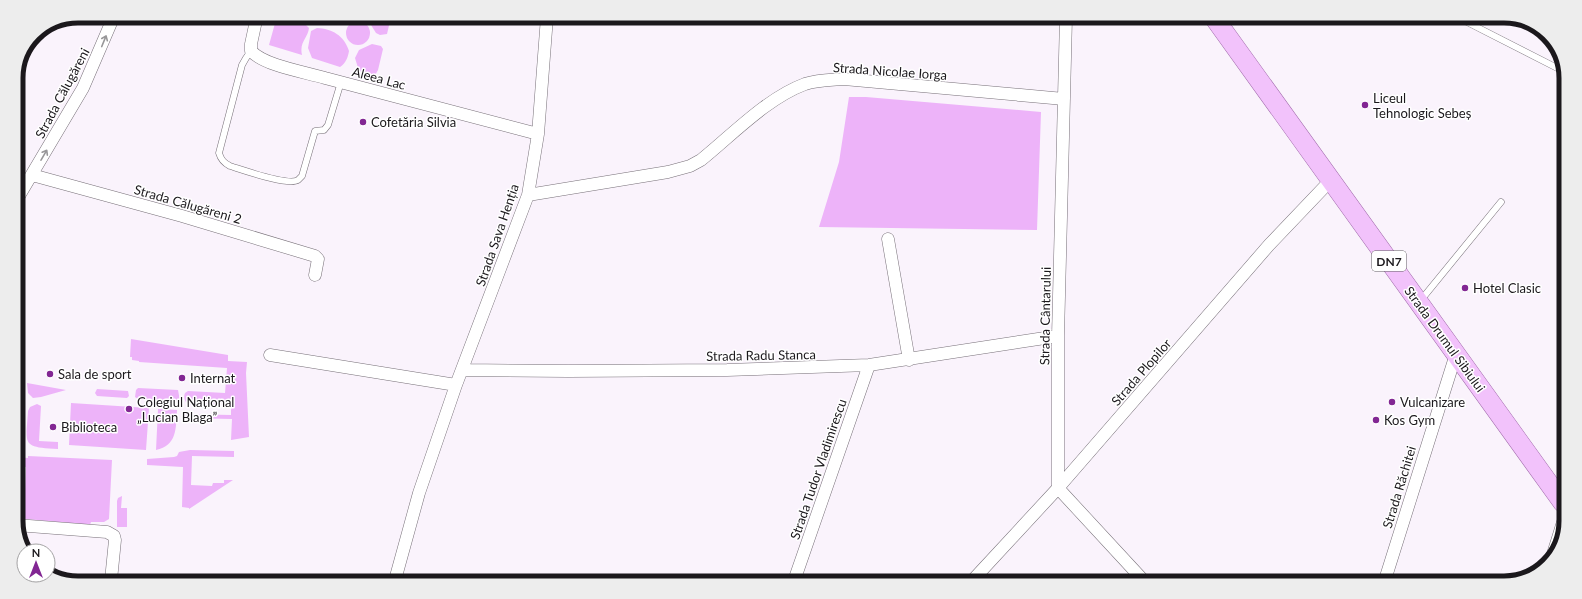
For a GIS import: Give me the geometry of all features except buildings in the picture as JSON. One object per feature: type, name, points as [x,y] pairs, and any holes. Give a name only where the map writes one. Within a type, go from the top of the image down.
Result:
[{"type":"main road","name":"Strada Drumul Sibiului","points":[[1218,23],[1456,354],[1559,493]]},
{"type":"street","name":"Strada Călugăreni","points":[[23,190],[83,88],[111,23]]},
{"type":"street","points":[[251,51],[256,23]]},
{"type":"street","name":"Strada Sava Henția","points":[[396,576],[419,493],[456,385],[528,195],[538,134],[547,23]]},
{"type":"street","name":"Strada Cântarului","points":[[1058,488],[1058,336],[1066,23]]},
{"type":"street","name":"Aleea Lac","points":[[251,51],[257,57],[269,62],[538,134]]},
{"type":"street","name":"Strada Nicolae Iorga","points":[[528,195],[662,173],[690,166],[701,160],[773,102],[805,84],[825,80],[844,79],[1064,99]]},
{"type":"street","name":"Strada Călugăreni 2","points":[[32,175],[182,216],[315,256],[318,259],[318,262],[315,275]]},
{"type":"street","name":"Strada Plopilor","points":[[977,576],[1058,488],[1269,245],[1331,180]]},
{"type":"street","points":[[888,238],[909,360]]},
{"type":"street","name":"Strada Radu Stanca","points":[[462,370],[727,370],[869,365],[1058,336]]},
{"type":"street","name":"Strada Răchitei","points":[[1386,576],[1456,354]]},
{"type":"street","points":[[270,355],[456,385]]},
{"type":"street","name":"Strada Tudor Vladimirescu","points":[[796,576],[869,365]]},
{"type":"street","points":[[1058,488],[1140,576]]},
{"type":"street","points":[[23,526],[107,532],[111,534],[115,540],[111,576]]},
{"type":"lane","points":[[1469,23],[1558,68]]},
{"type":"lane","points":[[251,51],[242,65],[219,153],[220,159],[230,166],[282,181],[293,182],[299,180],[302,176],[315,131],[324,130],[328,125],[341,82]]},
{"type":"lane","points":[[1419,302],[1501,202]]},
{"type":"shaded area","points":[[275,23],[304,23],[309,28],[303,43],[301,51],[302,55],[269,45]]},
{"type":"shaded area","points":[[353,23],[363,23],[369,29],[369,37],[362,44],[354,44],[347,37],[347,29]]},
{"type":"shaded area","points":[[370,23],[390,23],[387,34],[380,35],[376,33]]},
{"type":"shaded area","points":[[317,28],[332,31],[341,37],[347,45],[349,51],[348,55],[345,62],[340,67],[312,58],[308,48],[311,31]]},
{"type":"shaded area","points":[[372,44],[381,46],[383,49],[378,70],[374,77],[359,71],[355,58],[359,50]]},
{"type":"shaded area","points":[[849,97],[866,97],[1041,112],[1037,230],[819,227],[839,162]]},
{"type":"shaded area","points":[[131,339],[228,355],[228,361],[247,362],[246,373],[249,437],[231,440],[232,419],[184,418],[184,414],[231,415],[231,406],[189,405],[184,398],[185,393],[188,391],[225,393],[227,368],[139,362],[132,360],[132,357],[130,357]]},
{"type":"shaded area","points":[[27,383],[66,390],[33,398],[28,393]]},
{"type":"shaded area","points":[[138,388],[178,390],[180,401],[177,403],[138,399],[135,397],[136,390]]},
{"type":"shaded area","points":[[97,389],[128,391],[129,396],[127,398],[97,396],[95,393]]},
{"type":"shaded area","points":[[71,403],[149,408],[146,450],[69,445]]},
{"type":"shaded area","points":[[37,404],[41,406],[39,441],[58,442],[58,449],[37,447],[28,442],[28,411],[30,407]]},
{"type":"shaded area","points":[[158,409],[177,410],[175,430],[172,440],[168,445],[156,450]]},
{"type":"shaded area","points":[[190,450],[234,451],[234,457],[192,456],[191,485],[212,486],[213,483],[224,483],[224,480],[233,480],[189,509],[182,507],[183,467],[147,465],[147,459],[174,457],[177,456],[179,452]]},
{"type":"shaded area","points":[[28,456],[112,460],[109,519],[104,522],[91,522],[90,525],[23,519],[23,489],[25,489],[26,467],[23,467],[23,458],[28,458]]},
{"type":"shaded area","points":[[122,496],[121,508],[127,508],[127,527],[117,527],[117,501],[118,498]]},
{"type":"place","name":"Liceul Tehnologic Sebeș","points":[[1365,105]]},
{"type":"place","name":"Cofetăria Silvia","points":[[363,122]]},
{"type":"place","name":"Hotel Clasic","points":[[1465,288]]},
{"type":"place","name":"Sala de sport","points":[[50,374]]},
{"type":"place","name":"Internat","points":[[182,378]]},
{"type":"place","name":"Vulcanizare","points":[[1392,402]]},
{"type":"place","name":"Colegiul Național „Lucian Blaga”","points":[[129,409]]},
{"type":"place","name":"Kos Gym","points":[[1376,420]]},
{"type":"place","name":"Biblioteca","points":[[53,427]]}]
